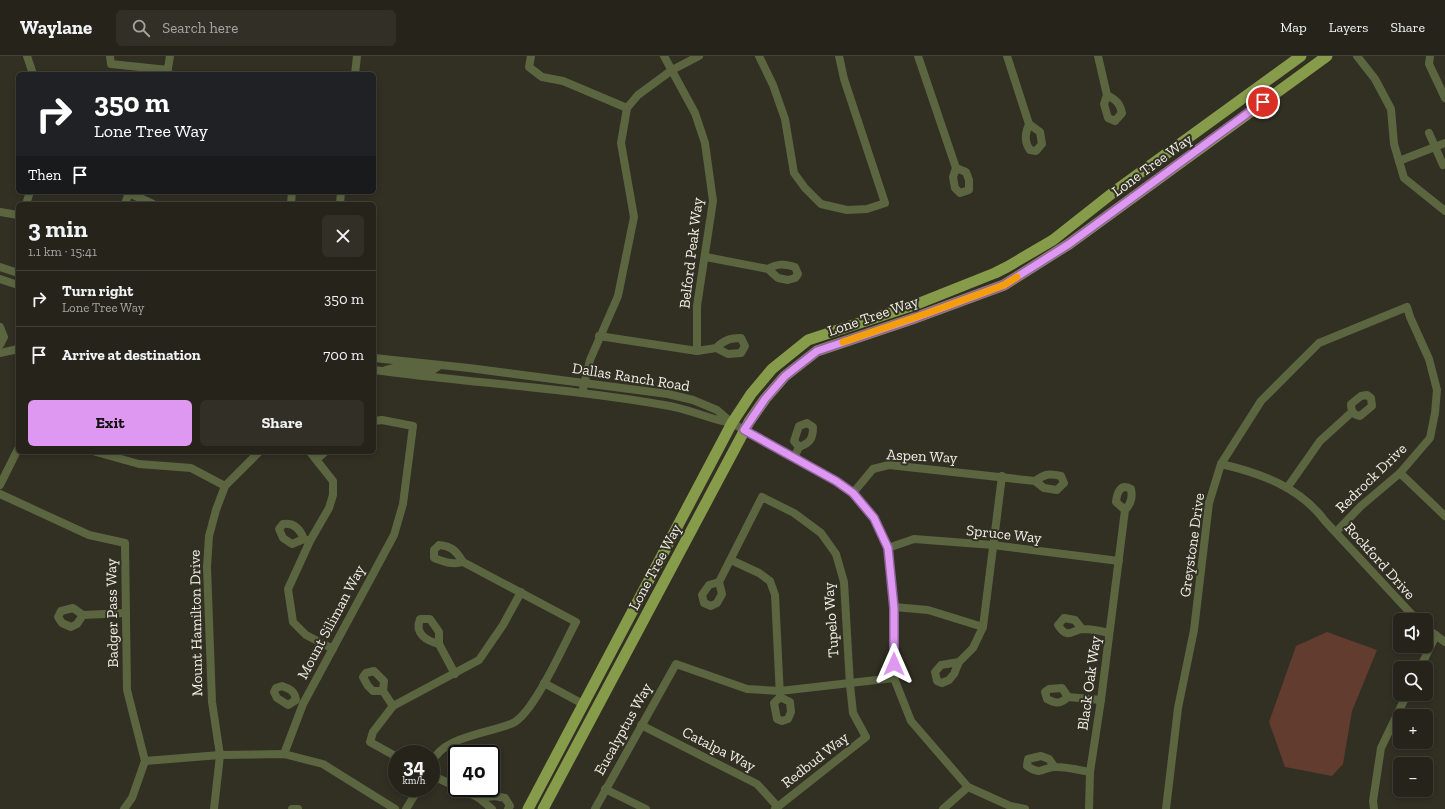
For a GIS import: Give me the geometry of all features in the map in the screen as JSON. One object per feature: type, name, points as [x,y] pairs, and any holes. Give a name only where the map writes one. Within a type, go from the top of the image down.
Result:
[{"type":"main road","name":"Lone Tree Way","points":[[528,809],[732,423],[751,394],[772,368],[808,340],[917,304],[1001,270],[1053,240],[1115,191],[1301,56]]},
{"type":"main road","name":"Lone Tree Way","points":[[543,809],[744,430],[765,399],[785,376],[817,351],[912,319],[1004,285],[1069,244],[1327,56]]},
{"type":"main road","points":[[643,620],[644,611],[661,576],[661,568],[658,564]]},
{"type":"street","points":[[27,56],[32,72]]},
{"type":"street","points":[[111,60],[168,72],[170,56]]},
{"type":"street","points":[[355,72],[357,56]]},
{"type":"street","points":[[531,56],[529,67],[542,77],[563,81],[627,108]]},
{"type":"street","name":"Belford Peak Way","points":[[664,56],[695,113],[705,143],[714,201],[697,306],[696,351]]},
{"type":"street","points":[[582,393],[590,360],[599,336],[618,296],[634,216],[621,142],[627,108],[638,95],[672,70],[699,56]]},
{"type":"street","points":[[759,56],[773,85],[785,119],[794,173],[805,188],[821,204],[846,210],[867,209],[885,203],[844,79],[839,56]]},
{"type":"street","points":[[918,56],[956,168]]},
{"type":"street","points":[[1007,56],[1029,124]]},
{"type":"street","points":[[1098,56],[1107,95]]},
{"type":"street","points":[[1357,56],[1375,79],[1391,109],[1392,133],[1404,178],[1445,211]]},
{"type":"street","points":[[1430,56],[1429,64],[1445,98]]},
{"type":"street","points":[[1428,132],[1443,165]]},
{"type":"street","points":[[1399,161],[1445,143]]},
{"type":"street","points":[[131,194],[149,202]]},
{"type":"street","points":[[0,212],[16,215]]},
{"type":"street","points":[[706,257],[768,269]]},
{"type":"street","points":[[0,267],[16,272]]},
{"type":"street","points":[[0,279],[16,284]]},
{"type":"street","name":"Greystone Drive","points":[[1166,809],[1178,708],[1194,630],[1209,503],[1221,464],[1261,401],[1319,343],[1407,307]]},
{"type":"street","name":"Redrock Drive","points":[[1336,532],[1361,506],[1400,473],[1430,438],[1435,413],[1437,390],[1429,359],[1407,307]]},
{"type":"street","points":[[0,327],[4,337],[0,345]]},
{"type":"street","points":[[599,336],[696,351],[716,348]]},
{"type":"street","points":[[0,353],[16,349]]},
{"type":"street","name":"Dallas Ranch Road","points":[[376,358],[668,394],[693,400],[717,410],[732,423]]},
{"type":"street","points":[[378,371],[398,366],[433,370],[440,365]]},
{"type":"street","name":"Dallas Ranch Road","points":[[378,371],[582,393],[663,404],[678,407],[713,420],[732,423]]},
{"type":"street","points":[[1288,488],[1320,441],[1352,412]]},
{"type":"street","name":"Mount Siliman Way","points":[[284,754],[300,702],[333,649],[394,535],[403,504],[413,426],[382,420],[376,421]]},
{"type":"street","points":[[732,423],[836,481],[853,493],[874,518],[888,548],[894,608],[894,678],[911,721],[968,787],[994,800],[1021,809]]},
{"type":"street","points":[[794,458],[799,447]]},
{"type":"street","points":[[0,486],[16,453]]},
{"type":"street","points":[[103,454],[139,464],[191,468],[225,486]]},
{"type":"street","name":"Mount Hamilton Drive","points":[[214,809],[220,755],[212,702],[207,568],[209,536],[216,510],[225,486],[257,454]]},
{"type":"street","points":[[312,454],[333,481],[333,495],[329,508],[307,540],[288,589],[293,622],[306,635],[333,649]]},
{"type":"street","points":[[317,459],[323,454]]},
{"type":"street","name":"Rockford Drive","points":[[1221,464],[1253,472],[1288,488],[1315,508],[1411,613]]},
{"type":"street","name":"Aspen Way","points":[[853,493],[873,469],[889,465],[1002,476],[1035,481]]},
{"type":"street","points":[[1400,473],[1445,516]]},
{"type":"street","points":[[959,662],[973,648],[983,627],[1002,476]]},
{"type":"street","name":"Badger Pass Way","points":[[0,494],[89,535],[125,543],[127,690],[145,761]]},
{"type":"street","name":"Tupelo Way","points":[[730,560],[762,497],[794,513],[821,533],[836,554],[844,582],[850,685]]},
{"type":"street","name":"Black Oak Way","points":[[1089,809],[1090,772],[1102,700],[1125,510]]},
{"type":"street","name":"Spruce Way","points":[[888,548],[914,539],[993,545],[1119,561]]},
{"type":"street","points":[[719,582],[730,560],[759,572],[770,581],[775,595],[780,694],[894,678]]},
{"type":"street","points":[[440,750],[446,745],[514,722],[528,708],[544,683],[576,622],[463,562]]},
{"type":"street","points":[[388,752],[370,742],[374,732],[393,706],[479,660],[503,625],[521,592]]},
{"type":"street","points":[[894,608],[928,610],[983,627]]},
{"type":"street","points":[[83,615],[126,613]]},
{"type":"street","points":[[1082,629],[1109,633]]},
{"type":"street","points":[[1433,633],[1445,642]]},
{"type":"street","points":[[1423,661],[1436,635]]},
{"type":"street","points":[[439,644],[455,674]]},
{"type":"street","name":"Eucalyptus Way","points":[[595,809],[605,788],[676,664],[748,689],[780,694]]},
{"type":"street","points":[[544,683],[583,704]]},
{"type":"street","name":"Redbud Way","points":[[777,808],[866,737],[853,713],[850,685]]},
{"type":"street","points":[[383,691],[393,706]]},
{"type":"street","points":[[1068,697],[1102,700]]},
{"type":"street","points":[[1374,809],[1373,801],[1381,748],[1404,701]]},
{"type":"street","name":"Catalpa Way","points":[[641,725],[757,784],[777,808]]},
{"type":"street","points":[[124,809],[132,798],[145,761],[220,755],[284,754],[324,764],[395,809]]},
{"type":"street","points":[[1054,766],[1090,772]]},
{"type":"street","points":[[943,809],[968,787]]},
{"type":"street","points":[[605,788],[646,809]]},
{"type":"street","points":[[479,798],[495,796],[505,798],[510,806],[508,809]]},
{"type":"street","points":[[406,809],[413,797]]},
{"type":"street","points":[[479,798],[492,809]]},
{"type":"street","points":[[292,809],[298,809]]},
{"type":"shaded area","points":[[1327,632],[1377,650],[1352,711],[1343,764],[1332,776],[1285,767],[1269,722],[1296,646]]},
{"type":"slow traffic","points":[[843,342],[912,319],[1004,285],[1017,277]]},
{"type":"route","points":[[894,664],[894,608],[888,548],[874,518],[853,493],[836,481],[744,430],[749,422],[765,399],[785,376],[817,351],[912,319],[1004,285],[1069,244],[1263,102]]}]
